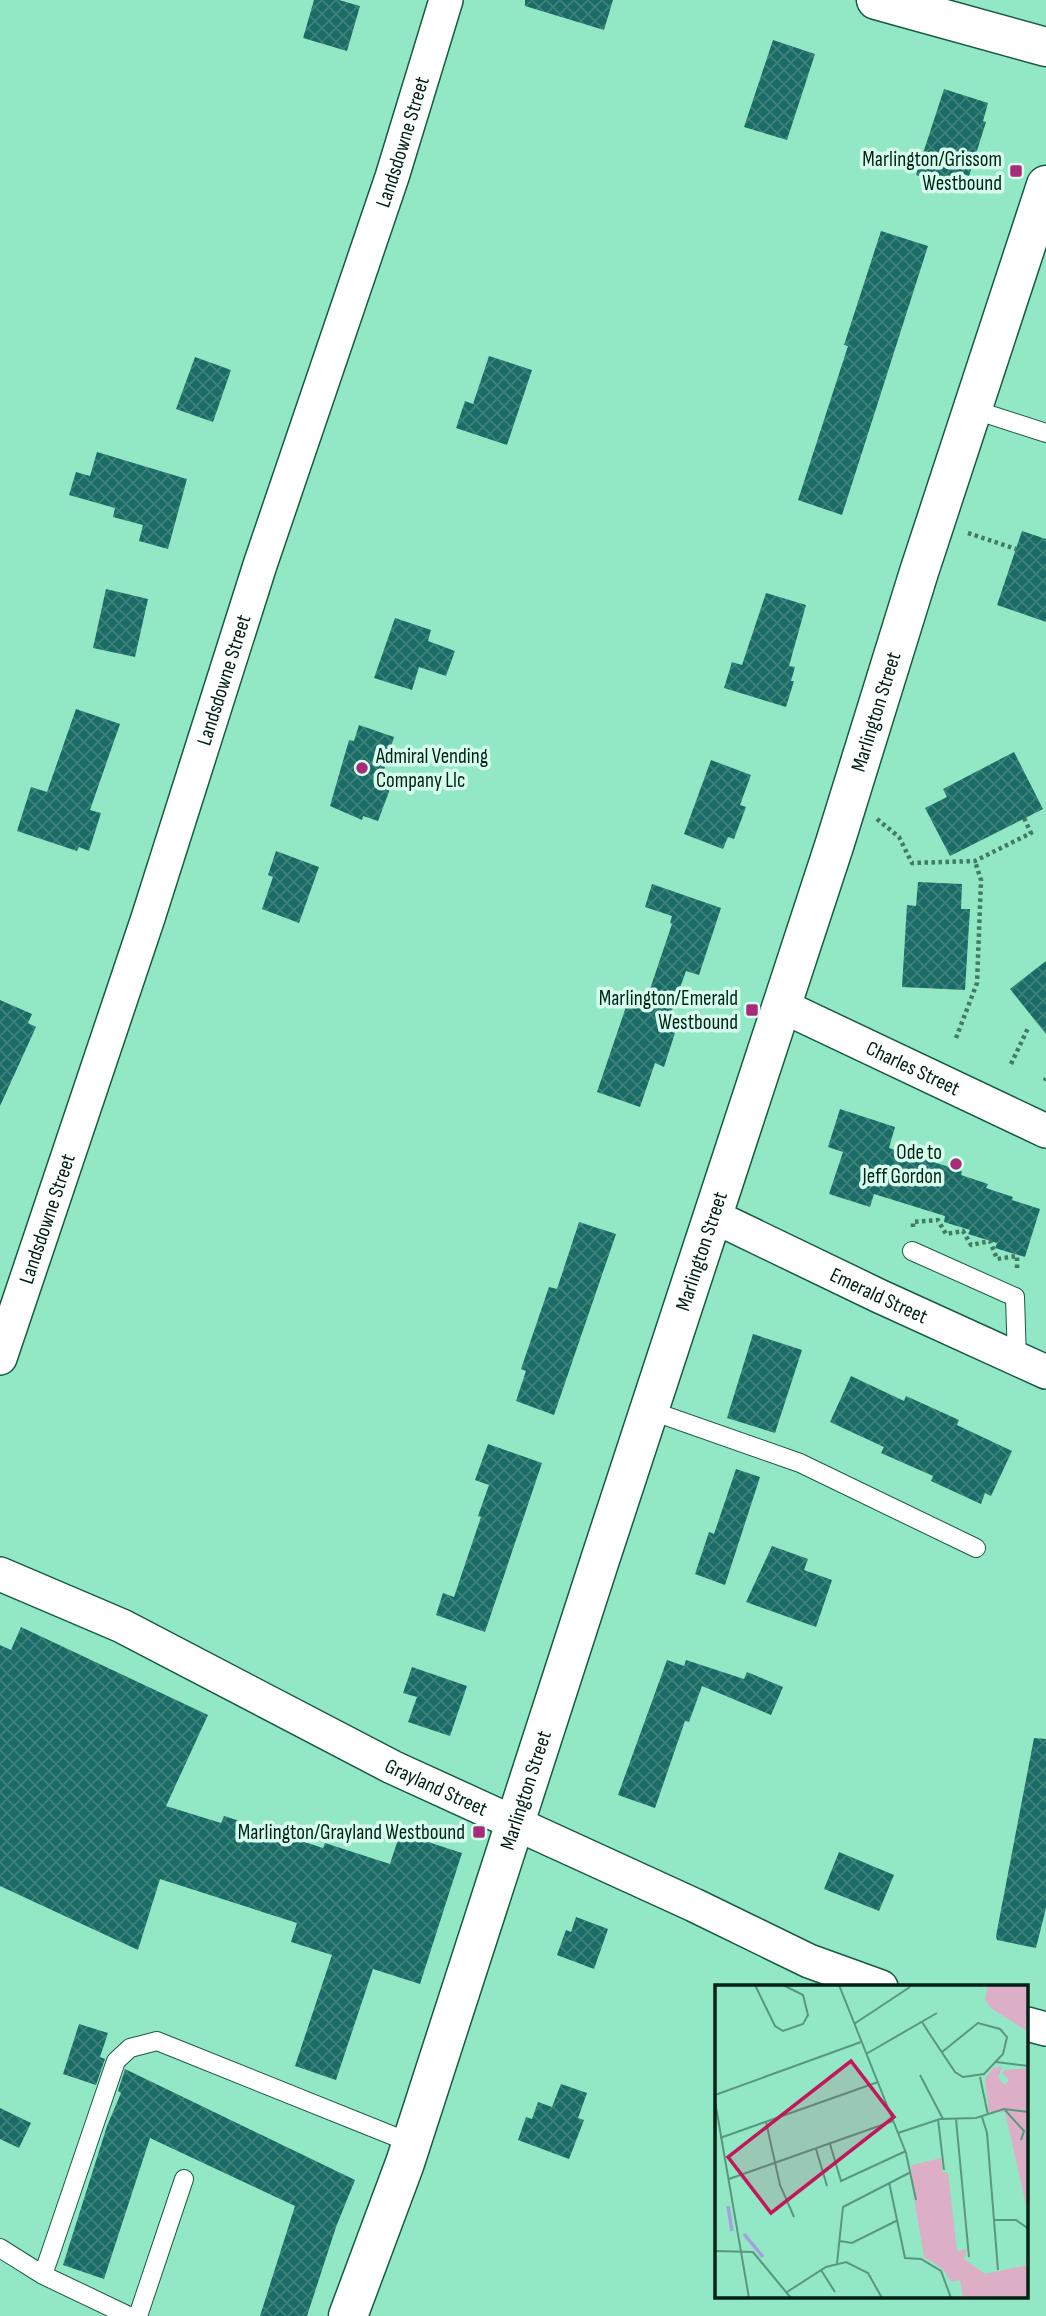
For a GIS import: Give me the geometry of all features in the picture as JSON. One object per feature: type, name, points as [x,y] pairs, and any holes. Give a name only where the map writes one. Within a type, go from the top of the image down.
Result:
[{"type":"street","name":"Landsdowne Street","points":[[0,1358],[148,918],[260,565],[392,177],[446,0]]},
{"type":"street","points":[[876,0],[1046,47]]},
{"type":"street","name":"Marlington Street","points":[[348,2316],[411,2143],[782,1006],[1046,185]]},
{"type":"street","name":"Charles Street","points":[[782,1006],[1046,1130]]},
{"type":"street","name":"Emerald Street","points":[[713,1216],[1032,1366]]},
{"type":"street","name":"Grayland Street","points":[[0,1574],[122,1626],[392,1768],[514,1822],[809,1961],[875,1985]]},
{"type":"street","points":[[1028,2024],[1046,2029]]},
{"type":"lane","points":[[972,409],[1046,433]]},
{"type":"lane","points":[[912,1251],[1015,1297],[1032,1366]]},
{"type":"lane","points":[[649,1410],[800,1463],[976,1548]]},
{"type":"lane","points":[[43,2274],[116,2061],[130,2048],[157,2040],[411,2143]]},
{"type":"lane","points":[[138,2316],[184,2179]]},
{"type":"lane","points":[[2,2256],[129,2316]]},
{"type":"path","points":[[964,532],[1016,549]]},
{"type":"path","points":[[870,815],[899,836],[912,863],[975,861],[1031,833],[1024,818]]},
{"type":"path","points":[[956,1038],[977,983],[981,880],[975,861]]},
{"type":"path","points":[[1011,1065],[1029,1026]]},
{"type":"path","points":[[913,1222],[939,1220],[946,1234],[963,1231],[971,1245],[990,1241],[997,1259],[1017,1256]]},
{"type":"building","points":[[314,0],[339,0],[360,6],[347,51],[303,38]]},
{"type":"building","points":[[525,0],[613,0],[604,30],[525,6]]},
{"type":"building","points":[[773,40],[815,54],[787,140],[744,127]]},
{"type":"building","points":[[944,89],[988,103],[983,121],[986,122],[969,176],[964,174],[959,189],[916,175]]},
{"type":"building","points":[[881,231],[928,246],[842,515],[798,500],[848,346],[844,345]]},
{"type":"building","points":[[489,356],[532,370],[507,445],[456,428],[465,401],[473,404]]},
{"type":"building","points":[[195,357],[231,370],[213,422],[176,409]]},
{"type":"building","points":[[97,452],[187,479],[168,549],[139,541],[143,525],[113,517],[115,508],[69,495],[76,472],[90,476]]},
{"type":"building","points":[[1022,531],[1046,539],[1046,622],[997,605]]},
{"type":"building","points":[[106,589],[148,599],[135,657],[93,648]]},
{"type":"building","points":[[766,593],[806,605],[789,666],[795,667],[791,681],[794,681],[786,707],[724,688],[732,662],[742,665]]},
{"type":"building","points":[[395,618],[431,630],[428,641],[455,651],[446,676],[419,667],[412,690],[374,678]]},
{"type":"building","points":[[76,709],[120,724],[90,810],[101,813],[89,851],[79,847],[77,851],[17,831],[31,787],[47,792]]},
{"type":"building","name":"Admiral Vending Company Llc","points":[[359,725],[394,737],[379,786],[390,789],[378,821],[363,816],[362,820],[330,806],[349,740],[354,741]]},
{"type":"building","points":[[1014,752],[1043,809],[950,856],[925,808],[947,797],[943,789]]},
{"type":"building","points":[[711,760],[751,775],[740,805],[746,807],[734,839],[728,837],[723,849],[684,834]]},
{"type":"building","points":[[276,851],[319,867],[299,923],[262,909],[273,877],[268,875]]},
{"type":"building","points":[[918,882],[962,884],[961,909],[970,909],[965,990],[902,987],[907,905],[916,906]]},
{"type":"building","points":[[652,884],[721,908],[699,975],[686,971],[665,1030],[675,1033],[664,1067],[655,1063],[640,1107],[597,1092],[629,998],[645,1004],[672,924],[672,916],[645,907]]},
{"type":"building","points":[[1046,961],[1046,1034],[1010,989]]},
{"type":"building","points":[[0,1000],[32,1014],[28,1023],[36,1027],[0,1106]]},
{"type":"building","points":[[840,1109],[895,1127],[889,1148],[962,1171],[961,1175],[988,1184],[986,1188],[1040,1209],[1025,1257],[995,1248],[997,1243],[968,1234],[970,1230],[944,1222],[945,1216],[874,1194],[870,1207],[829,1194],[843,1152],[828,1147]]},
{"type":"building","points":[[579,1222],[616,1234],[554,1415],[516,1401],[526,1371],[521,1369],[549,1287],[557,1289]]},
{"type":"building","points":[[753,1334],[802,1350],[775,1433],[727,1418]]},
{"type":"building","points":[[851,1376],[904,1401],[906,1396],[959,1420],[957,1425],[1012,1451],[991,1496],[985,1493],[981,1504],[931,1481],[933,1476],[881,1453],[884,1447],[830,1422]]},
{"type":"building","points":[[488,1444],[542,1463],[485,1632],[436,1615],[443,1593],[454,1597],[481,1517],[478,1516],[489,1485],[475,1480]]},
{"type":"building","points":[[736,1469],[760,1477],[725,1585],[695,1574],[709,1532],[714,1534]]},
{"type":"building","points":[[772,1546],[808,1559],[804,1570],[832,1580],[816,1627],[746,1602]]},
{"type":"building","points":[[21,1627],[208,1715],[166,1806],[221,1823],[224,1816],[323,1848],[325,1843],[390,1864],[400,1833],[462,1853],[420,1984],[373,1969],[336,2080],[295,2066],[332,1955],[291,1942],[297,1923],[160,1879],[138,1950],[0,1886],[0,1645],[11,1650]]},
{"type":"building","points":[[667,1660],[684,1666],[686,1660],[744,1679],[747,1672],[783,1687],[771,1715],[702,1686],[689,1722],[685,1721],[655,1808],[618,1795]]},
{"type":"building","points":[[412,1667],[467,1686],[450,1736],[408,1722],[417,1697],[403,1693]]},
{"type":"building","points":[[1034,1738],[1046,1739],[1046,1908],[1036,1948],[997,1940],[996,1936]]},
{"type":"building","points":[[839,1852],[894,1875],[879,1911],[824,1889]]},
{"type":"building","points":[[576,1917],[608,1929],[594,1969],[557,1955],[566,1930],[571,1932]]},
{"type":"building","points":[[79,2024],[108,2033],[100,2057],[105,2059],[96,2085],[63,2074]]},
{"type":"building","points":[[125,2069],[355,2180],[336,2227],[307,2316],[260,2316],[295,2206],[150,2138],[104,2279],[63,2265],[107,2126],[121,2093],[118,2091]]},
{"type":"building","points":[[561,2084],[587,2093],[578,2118],[584,2120],[569,2159],[518,2140],[526,2117],[532,2119],[538,2102],[552,2107]]},
{"type":"building","points":[[0,2108],[31,2123],[19,2148],[0,2139]]},
{"type":"place","name":"Marlington/Grissom Westbound","points":[[1016,171]]},
{"type":"place","name":"Admiral Vending Company Llc","points":[[362,768]]},
{"type":"place","name":"Marlington/Emerald Westbound","points":[[752,1010]]},
{"type":"place","name":"Ode to Jeff Gordon","points":[[956,1164]]},
{"type":"place","name":"Marlington/Grayland Westbound","points":[[479,1832]]}]
